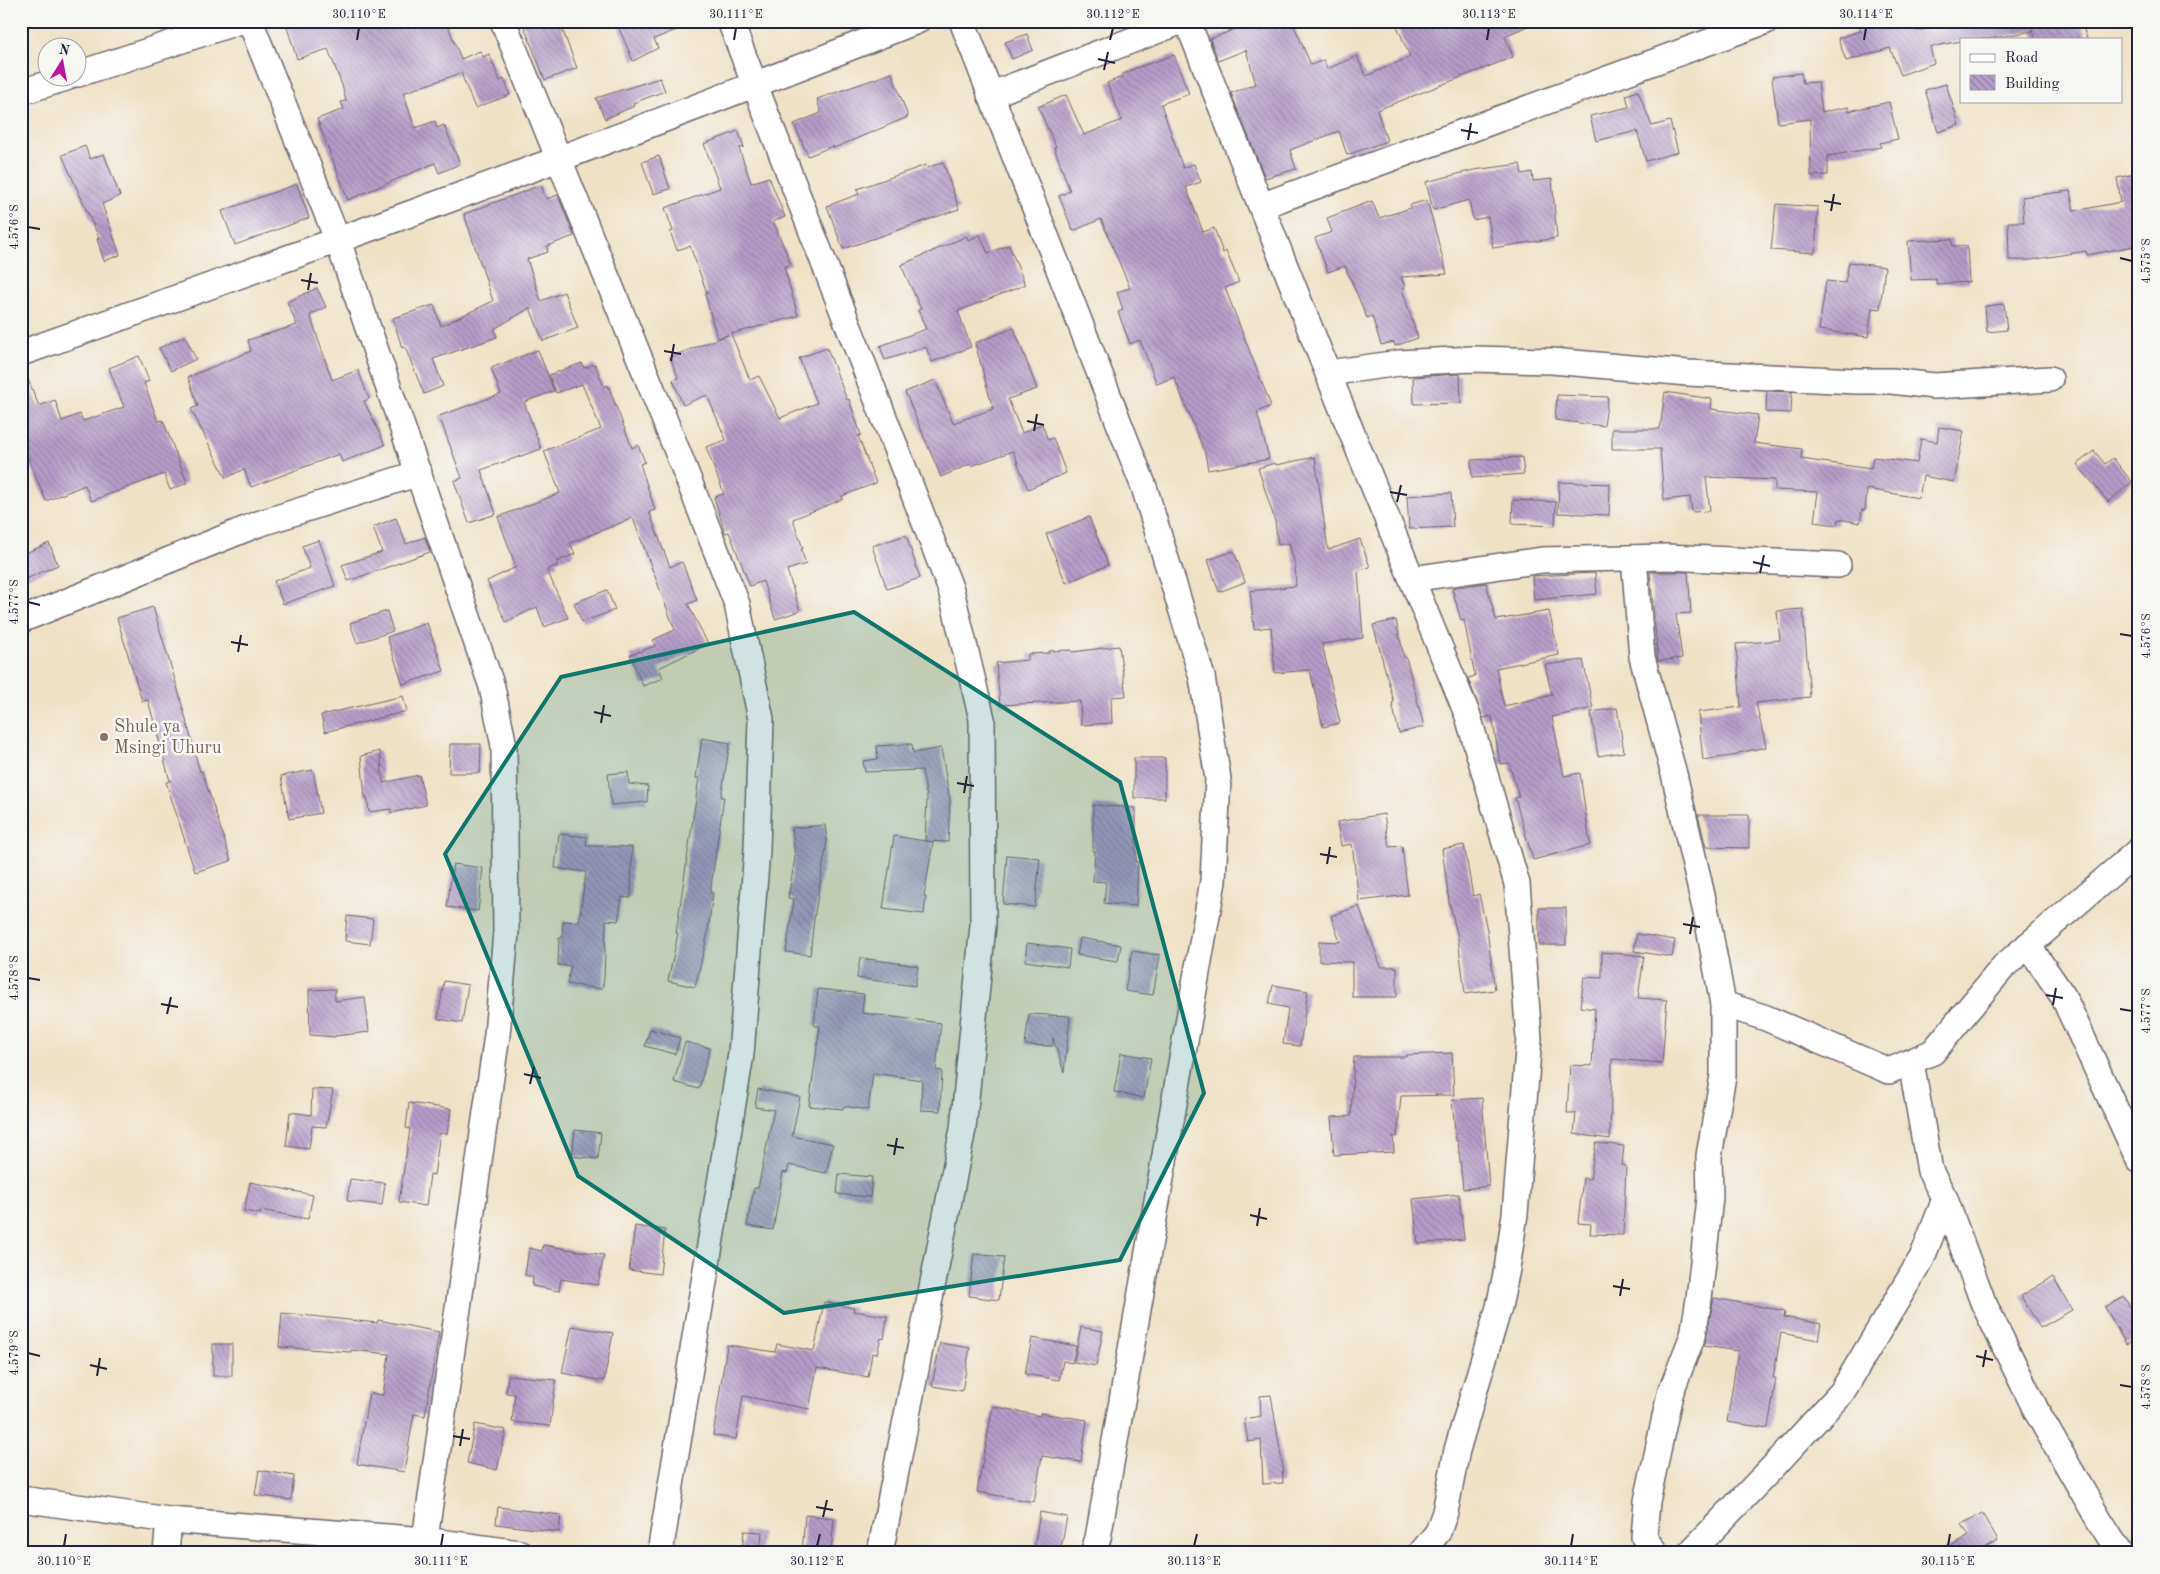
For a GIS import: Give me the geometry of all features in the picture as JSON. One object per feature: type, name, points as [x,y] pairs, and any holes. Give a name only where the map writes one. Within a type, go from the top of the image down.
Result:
[{"type":"street","points":[[88,71],[240,21]]},
{"type":"street","points":[[250,21],[338,241],[492,687],[504,746],[506,932],[497,1035],[424,1547]]},
{"type":"street","points":[[503,21],[682,462],[736,604],[761,719],[757,850],[741,1054],[660,1553]]},
{"type":"street","points":[[730,21],[951,590],[982,719],[983,925],[963,1129],[880,1553]]},
{"type":"street","points":[[21,353],[338,241],[755,86],[917,21]]},
{"type":"street","points":[[962,21],[1144,487],[1202,677],[1218,779],[1213,882],[1099,1528],[1093,1553]]},
{"type":"street","points":[[990,95],[1182,21]]},
{"type":"street","points":[[1187,21],[1468,716],[1517,884],[1529,1038],[1515,1214],[1500,1307],[1457,1450],[1446,1512],[1438,1532],[1421,1553]]},
{"type":"street","points":[[1261,206],[1766,21]]},
{"type":"street","points":[[21,92],[38,87]]},
{"type":"street","points":[[1328,373],[1399,363],[1472,359],[1552,361],[1688,373],[1856,381],[1892,380],[1934,386],[2050,379]]},
{"type":"street","points":[[21,620],[258,524],[419,473]]},
{"type":"street","points":[[1412,579],[1542,560],[1666,557],[1838,565]]},
{"type":"street","points":[[1634,558],[1642,657],[1677,783],[1707,917],[1723,1004],[1723,1076],[1709,1156],[1710,1198],[1699,1299],[1693,1335],[1670,1394],[1648,1501],[1644,1537],[1655,1553]]},
{"type":"street","points":[[1723,1004],[1766,1018],[1888,1071],[1933,1052],[2004,966],[2139,850]]},
{"type":"street","points":[[2028,945],[2063,996],[2139,1160]]},
{"type":"street","points":[[1911,1062],[1930,1171],[1945,1199],[1983,1302],[2037,1412],[2120,1553]]},
{"type":"street","points":[[1690,1553],[1842,1392],[1922,1258],[1945,1199]]},
{"type":"street","points":[[21,1500],[168,1520],[424,1547],[520,1553]]},
{"type":"street","points":[[166,1553],[168,1520]]},
{"type":"highlighted area","points":[[854,612],[1120,782],[1204,1093],[1120,1260],[784,1313],[578,1176],[445,854],[561,677]]},
{"type":"building","points":[[285,21],[446,21],[461,59],[480,51],[483,57],[489,54],[500,81],[504,79],[510,95],[475,108],[461,73],[403,93],[415,128],[435,121],[437,128],[444,125],[460,164],[439,173],[435,163],[348,200],[317,119],[344,109],[341,102],[346,101],[342,85],[328,49],[297,59]]},
{"type":"building","points":[[522,21],[559,21],[577,68],[545,80]]},
{"type":"building","points":[[616,21],[695,22],[654,39],[658,48],[633,61]]},
{"type":"building","points":[[1256,21],[1292,21],[1311,65],[1324,60],[1327,69],[1357,56],[1366,76],[1410,57],[1395,21],[1539,21],[1505,36],[1513,57],[1377,110],[1387,141],[1347,155],[1339,131],[1290,150],[1296,169],[1265,178],[1231,93],[1256,84],[1246,50],[1218,61],[1210,39]]},
{"type":"building","points":[[1858,21],[1914,21],[1917,31],[1962,21],[2081,21],[2087,38],[2036,38],[2033,31],[1993,38],[1960,38],[1960,41],[1930,47],[1934,63],[1901,75],[1890,48],[1846,61],[1838,38],[1861,31]]},
{"type":"building","points":[[1027,34],[1033,50],[1012,59],[1005,42]]},
{"type":"building","points":[[1174,55],[1189,94],[1161,104],[1183,168],[1194,164],[1201,182],[1186,187],[1203,232],[1214,228],[1223,253],[1226,251],[1239,282],[1225,288],[1271,406],[1257,412],[1269,459],[1208,470],[1205,453],[1174,377],[1157,384],[1140,340],[1130,344],[1118,312],[1123,310],[1117,292],[1130,288],[1101,219],[1073,231],[1059,196],[1070,191],[1054,147],[1056,147],[1038,107],[1066,95],[1084,135],[1122,120],[1107,83],[1122,77],[1121,75],[1136,68]]},
{"type":"building","points":[[892,73],[908,117],[834,148],[833,146],[808,156],[794,124],[821,113],[817,99]]},
{"type":"building","points":[[1801,73],[1803,83],[1818,82],[1822,112],[1849,107],[1849,111],[1889,102],[1898,139],[1880,143],[1881,147],[1828,156],[1828,175],[1811,176],[1810,119],[1778,123],[1772,77]]},
{"type":"building","points":[[660,78],[665,91],[633,103],[634,106],[605,119],[596,98]]},
{"type":"building","points":[[1946,84],[1959,125],[1938,132],[1925,90]]},
{"type":"building","points":[[1638,91],[1652,126],[1670,121],[1678,152],[1646,161],[1637,131],[1596,141],[1590,116],[1629,107],[1626,95]]},
{"type":"building","points":[[738,131],[744,147],[739,148],[751,183],[769,177],[785,217],[773,221],[791,264],[784,267],[798,316],[731,334],[750,380],[759,376],[780,418],[817,403],[799,358],[827,348],[847,400],[849,399],[861,435],[858,436],[876,483],[842,496],[843,499],[793,519],[806,564],[787,570],[800,611],[775,619],[763,581],[750,586],[729,532],[725,533],[714,497],[724,494],[706,447],[726,440],[707,395],[683,405],[673,380],[678,378],[670,357],[728,335],[717,338],[705,294],[707,293],[690,246],[677,250],[670,232],[673,231],[665,208],[720,188],[704,144]]},
{"type":"building","points":[[85,146],[90,159],[104,154],[120,196],[102,204],[120,255],[104,261],[97,239],[99,238],[62,155]]},
{"type":"building","points":[[659,156],[670,189],[653,194],[642,162]]},
{"type":"building","points":[[943,162],[959,209],[843,249],[827,206],[859,194],[857,189],[926,165],[927,168]]},
{"type":"building","points":[[1520,164],[1522,174],[1532,172],[1533,181],[1552,179],[1557,238],[1493,248],[1488,217],[1473,220],[1469,200],[1433,210],[1426,182],[1474,170]]},
{"type":"building","points":[[2139,173],[2139,245],[2087,255],[2086,251],[2031,260],[2009,260],[2008,222],[2024,222],[2022,197],[2070,191],[2074,211],[2121,202],[2117,178]]},
{"type":"building","points":[[297,184],[309,218],[235,245],[222,211]]},
{"type":"building","points":[[541,185],[546,199],[558,195],[574,236],[547,246],[548,252],[527,259],[541,301],[564,292],[578,328],[543,341],[530,308],[494,329],[497,337],[433,359],[443,386],[424,394],[405,347],[402,348],[393,318],[434,305],[441,326],[493,301],[464,214]]},
{"type":"building","points":[[1427,200],[1447,274],[1401,277],[1405,287],[1402,289],[1418,338],[1395,346],[1394,342],[1381,345],[1372,316],[1367,318],[1345,266],[1328,272],[1315,238],[1332,232],[1327,218],[1372,201],[1379,218],[1411,208],[1410,205]]},
{"type":"building","points":[[1776,204],[1818,207],[1815,253],[1771,250]]},
{"type":"building","points":[[980,235],[988,253],[1009,245],[1025,285],[958,311],[971,347],[932,362],[926,347],[885,360],[880,346],[926,329],[918,310],[921,309],[901,265],[967,236],[968,240]]},
{"type":"building","points":[[1952,239],[1953,246],[1967,246],[1969,282],[1936,284],[1936,279],[1911,280],[1908,241]]},
{"type":"building","points":[[1849,262],[1885,267],[1880,309],[1872,308],[1868,337],[1819,330],[1826,281],[1845,283]]},
{"type":"building","points":[[317,288],[326,307],[310,315],[332,380],[358,370],[369,399],[364,401],[385,445],[342,462],[339,454],[251,487],[244,469],[226,478],[191,409],[198,406],[188,377],[251,351],[248,340],[297,325],[287,302]]},
{"type":"building","points":[[2004,304],[2007,330],[1987,332],[1985,306]]},
{"type":"building","points":[[1014,328],[1037,389],[1008,399],[1022,433],[1042,424],[1048,440],[1053,438],[1066,473],[1028,489],[1013,451],[971,466],[970,464],[941,477],[905,392],[935,380],[953,423],[993,409],[975,343]]},
{"type":"building","points":[[185,336],[196,359],[171,371],[159,348]]},
{"type":"building","points":[[538,350],[554,391],[524,402],[541,449],[481,470],[496,514],[469,523],[454,481],[462,478],[439,416],[501,394],[491,368]]},
{"type":"building","points":[[139,356],[149,381],[144,383],[158,421],[163,420],[187,483],[170,490],[164,474],[91,501],[85,485],[46,501],[21,441],[21,367],[23,367],[39,406],[55,400],[62,421],[80,414],[83,421],[124,407],[109,368]]},
{"type":"building","points":[[582,363],[584,368],[595,364],[604,387],[608,385],[632,448],[638,445],[645,462],[640,464],[655,510],[649,512],[670,567],[682,562],[697,600],[688,604],[708,644],[659,668],[663,678],[643,686],[630,655],[655,646],[653,640],[675,630],[633,518],[570,543],[575,554],[556,562],[558,565],[547,570],[568,618],[544,627],[537,607],[506,622],[487,581],[516,567],[498,517],[560,493],[544,451],[601,429],[582,384],[556,393],[549,375]]},
{"type":"building","points":[[1460,374],[1461,403],[1414,404],[1413,377]]},
{"type":"building","points":[[1767,391],[1792,392],[1791,413],[1766,412]]},
{"type":"building","points":[[1665,392],[1712,399],[1711,409],[1758,415],[1754,443],[1802,449],[1801,459],[1871,469],[1873,457],[1917,463],[1921,439],[1937,442],[1939,427],[1964,431],[1954,482],[1923,476],[1919,498],[1867,489],[1865,510],[1862,510],[1860,523],[1838,519],[1837,525],[1814,522],[1818,492],[1775,490],[1775,480],[1706,477],[1710,511],[1692,512],[1690,497],[1664,500],[1660,449],[1612,449],[1612,429],[1660,429]]},
{"type":"building","points":[[1557,395],[1608,397],[1604,426],[1555,420]]},
{"type":"building","points":[[2094,451],[2105,464],[2113,458],[2132,482],[2108,502],[2077,464]]},
{"type":"building","points":[[1315,457],[1328,550],[1360,539],[1370,567],[1358,571],[1363,638],[1322,644],[1340,723],[1323,727],[1310,670],[1275,673],[1271,627],[1254,629],[1250,591],[1296,586],[1295,565],[1289,543],[1278,545],[1275,521],[1258,468],[1275,463],[1276,465]]},
{"type":"building","points":[[1522,457],[1524,474],[1472,478],[1471,460]]},
{"type":"building","points":[[1559,482],[1610,484],[1609,515],[1558,513]]},
{"type":"building","points":[[1451,493],[1453,527],[1409,529],[1407,496]]},
{"type":"building","points":[[1513,500],[1556,502],[1555,526],[1512,524]]},
{"type":"building","points":[[1089,517],[1108,565],[1066,583],[1046,534]]},
{"type":"building","points":[[396,518],[406,544],[425,537],[430,552],[348,581],[342,565],[382,552],[373,527]]},
{"type":"building","points":[[906,535],[920,578],[887,589],[872,546]]},
{"type":"building","points":[[319,540],[335,586],[283,604],[274,581],[310,568],[302,546]]},
{"type":"building","points":[[49,543],[58,565],[21,581],[21,555]]},
{"type":"building","points":[[1234,551],[1245,582],[1219,592],[1208,560]]},
{"type":"building","points":[[1650,572],[1688,572],[1691,613],[1676,614],[1682,658],[1658,661]]},
{"type":"building","points":[[1595,573],[1597,594],[1534,600],[1532,576]]},
{"type":"building","points":[[1486,583],[1496,620],[1549,611],[1559,655],[1496,668],[1504,706],[1552,695],[1545,665],[1583,660],[1593,708],[1552,717],[1564,776],[1580,773],[1590,845],[1533,860],[1515,798],[1519,797],[1509,763],[1500,764],[1492,716],[1483,718],[1468,678],[1475,676],[1464,620],[1461,621],[1452,588]]},
{"type":"building","points":[[607,590],[615,610],[582,622],[574,603]]},
{"type":"building","points":[[153,607],[200,772],[202,771],[231,861],[195,872],[166,782],[170,781],[148,700],[142,701],[117,618]]},
{"type":"building","points":[[1803,609],[1810,697],[1756,703],[1766,747],[1738,753],[1738,755],[1703,760],[1698,712],[1741,707],[1736,644],[1780,640],[1777,611]]},
{"type":"building","points":[[387,611],[393,631],[357,643],[350,623]]},
{"type":"building","points":[[1396,620],[1404,657],[1406,657],[1424,727],[1399,733],[1392,703],[1394,702],[1373,625]]},
{"type":"building","points":[[427,623],[444,671],[403,684],[387,637]]},
{"type":"building","points":[[1119,646],[1126,696],[1111,697],[1112,723],[1081,725],[1080,701],[1000,705],[996,663],[1028,660],[1028,654],[1049,653],[1049,651],[1072,650],[1072,652]]},
{"type":"building","points":[[403,696],[407,711],[325,732],[321,715]]},
{"type":"building","points":[[1617,708],[1624,752],[1598,756],[1591,712]]},
{"type":"building","points":[[702,738],[730,743],[721,797],[724,797],[710,893],[713,893],[707,937],[695,987],[668,981],[678,933],[676,933],[699,778],[696,778]]},
{"type":"building","points":[[450,744],[481,744],[480,773],[449,773]]},
{"type":"building","points":[[912,744],[913,753],[941,748],[950,801],[948,842],[925,841],[927,798],[922,770],[865,772],[863,761],[878,759],[877,746]]},
{"type":"building","points":[[380,751],[383,783],[419,775],[426,805],[391,813],[391,809],[369,812],[367,797],[365,797],[361,756]]},
{"type":"building","points":[[1134,758],[1165,758],[1165,798],[1134,798]]},
{"type":"building","points":[[313,770],[321,813],[289,819],[281,776]]},
{"type":"building","points":[[628,772],[629,784],[648,786],[647,802],[611,805],[608,774]]},
{"type":"building","points":[[1093,805],[1136,808],[1136,862],[1138,862],[1136,906],[1104,903],[1106,882],[1093,881],[1095,851],[1093,851]]},
{"type":"building","points":[[1384,814],[1389,847],[1402,846],[1408,895],[1359,901],[1352,844],[1341,846],[1337,822]]},
{"type":"building","points":[[1698,815],[1749,815],[1749,848],[1706,847]]},
{"type":"building","points":[[825,825],[827,841],[810,955],[786,952],[794,899],[788,898],[795,858],[792,828]]},
{"type":"building","points":[[559,834],[587,837],[586,846],[632,847],[631,898],[622,897],[618,921],[606,920],[602,989],[567,984],[571,966],[558,965],[559,938],[562,938],[563,921],[579,922],[586,872],[555,868]]},
{"type":"building","points":[[894,836],[933,842],[924,896],[926,897],[924,914],[883,909]]},
{"type":"building","points":[[1464,845],[1473,896],[1479,894],[1487,930],[1495,990],[1465,994],[1458,938],[1449,901],[1442,849]]},
{"type":"building","points":[[1007,855],[1040,858],[1035,907],[1003,904]]},
{"type":"building","points":[[453,864],[483,868],[478,911],[447,907]]},
{"type":"building","points":[[1359,906],[1381,967],[1397,967],[1397,997],[1352,997],[1352,962],[1319,961],[1319,941],[1340,942],[1331,916]]},
{"type":"building","points":[[1539,908],[1566,908],[1566,945],[1539,945]]},
{"type":"building","points":[[347,916],[373,919],[370,944],[345,941]]},
{"type":"building","points":[[1637,934],[1675,940],[1672,957],[1634,951]]},
{"type":"building","points":[[1080,938],[1121,945],[1118,961],[1077,955]]},
{"type":"building","points":[[1027,943],[1070,949],[1068,967],[1025,961]]},
{"type":"building","points":[[1132,951],[1160,955],[1153,995],[1125,991]]},
{"type":"building","points":[[1602,952],[1644,956],[1638,998],[1667,1000],[1662,1063],[1612,1059],[1610,1139],[1574,1134],[1576,1113],[1567,1113],[1570,1065],[1592,1066],[1595,1009],[1580,1007],[1584,977],[1602,978]]},
{"type":"building","points":[[860,958],[918,966],[915,986],[857,978]]},
{"type":"building","points":[[444,981],[468,985],[462,1023],[438,1019]]},
{"type":"building","points":[[1273,985],[1308,991],[1300,1046],[1283,1044],[1288,1008],[1269,1004]]},
{"type":"building","points":[[335,989],[335,1001],[365,997],[369,1032],[335,1037],[310,1035],[309,990]]},
{"type":"building","points":[[818,989],[864,994],[862,1013],[941,1023],[936,1070],[942,1071],[940,1111],[921,1110],[922,1080],[873,1073],[868,1110],[844,1106],[843,1109],[809,1106],[820,1026],[814,1026]]},
{"type":"building","points":[[1029,1014],[1070,1016],[1064,1072],[1053,1038],[1053,1046],[1025,1045]]},
{"type":"building","points":[[650,1029],[680,1038],[675,1054],[645,1046]]},
{"type":"building","points":[[685,1042],[710,1048],[699,1089],[674,1082]]},
{"type":"building","points":[[1121,1053],[1151,1058],[1144,1098],[1114,1092]]},
{"type":"building","points":[[1452,1053],[1454,1095],[1401,1096],[1397,1137],[1393,1136],[1394,1152],[1334,1155],[1331,1117],[1351,1116],[1354,1057],[1406,1057],[1406,1055]]},
{"type":"building","points":[[312,1089],[333,1090],[326,1127],[312,1126],[309,1149],[286,1146],[290,1112],[311,1115]]},
{"type":"building","points":[[758,1089],[800,1097],[792,1136],[833,1144],[826,1173],[789,1165],[787,1173],[783,1172],[773,1230],[747,1226],[754,1188],[758,1188],[774,1110],[755,1107]]},
{"type":"building","points":[[1482,1098],[1489,1186],[1463,1189],[1452,1100]]},
{"type":"building","points":[[409,1103],[451,1109],[447,1134],[440,1133],[434,1175],[430,1174],[426,1206],[399,1202],[410,1129],[406,1128]]},
{"type":"building","points":[[575,1130],[601,1133],[598,1159],[572,1156]]},
{"type":"building","points":[[1596,1143],[1624,1146],[1622,1165],[1626,1166],[1623,1235],[1590,1234],[1591,1224],[1578,1223],[1583,1178],[1590,1179]]},
{"type":"building","points":[[839,1174],[872,1177],[870,1197],[837,1194]]},
{"type":"building","points":[[350,1179],[385,1183],[382,1205],[347,1201]]},
{"type":"building","points":[[250,1182],[313,1195],[308,1219],[261,1210],[260,1214],[244,1211]]},
{"type":"building","points":[[1459,1194],[1464,1239],[1418,1244],[1413,1199]]},
{"type":"building","points":[[635,1226],[665,1230],[660,1274],[629,1270]]},
{"type":"building","points":[[543,1245],[604,1255],[598,1285],[561,1279],[559,1291],[532,1286],[533,1277],[525,1275],[529,1248],[542,1251]]},
{"type":"building","points":[[974,1254],[1004,1257],[999,1300],[969,1296]]},
{"type":"building","points":[[2053,1277],[2072,1310],[2040,1328],[2021,1296]]},
{"type":"building","points":[[2124,1297],[2139,1323],[2139,1337],[2126,1344],[2105,1307]]},
{"type":"building","points":[[1714,1298],[1785,1311],[1784,1317],[1821,1324],[1818,1340],[1781,1333],[1773,1378],[1776,1378],[1768,1428],[1727,1422],[1738,1351],[1704,1346]]},
{"type":"building","points":[[824,1302],[854,1308],[853,1311],[887,1316],[884,1339],[881,1338],[877,1354],[872,1353],[868,1377],[817,1368],[809,1409],[743,1396],[736,1439],[713,1435],[727,1345],[775,1352],[777,1344],[814,1351]]},
{"type":"building","points":[[282,1313],[377,1323],[378,1320],[439,1332],[425,1416],[414,1414],[404,1472],[357,1464],[369,1393],[383,1395],[389,1354],[351,1350],[351,1352],[279,1347]]},
{"type":"building","points":[[572,1326],[613,1333],[604,1381],[562,1373]]},
{"type":"building","points":[[1081,1327],[1103,1331],[1096,1366],[1074,1362]]},
{"type":"building","points":[[1032,1338],[1076,1346],[1072,1363],[1063,1361],[1059,1380],[1025,1374]]},
{"type":"building","points":[[940,1343],[970,1348],[962,1391],[932,1386]]},
{"type":"building","points":[[213,1344],[232,1344],[232,1376],[213,1376]]},
{"type":"building","points":[[508,1375],[556,1380],[550,1426],[512,1422],[515,1394],[506,1393]]},
{"type":"building","points":[[1271,1395],[1282,1462],[1283,1483],[1263,1484],[1261,1440],[1248,1442],[1244,1419],[1261,1416],[1260,1396]]},
{"type":"building","points":[[993,1406],[1040,1416],[1040,1413],[1087,1420],[1081,1462],[1042,1456],[1034,1502],[977,1492]]},
{"type":"building","points":[[475,1424],[506,1430],[497,1470],[467,1463]]},
{"type":"building","points":[[259,1470],[294,1476],[291,1500],[255,1495]]},
{"type":"building","points":[[498,1507],[561,1515],[559,1532],[496,1524]]},
{"type":"building","points":[[1040,1512],[1067,1517],[1060,1553],[1034,1549]]},
{"type":"building","points":[[1982,1513],[1998,1541],[1976,1553],[1938,1553],[1969,1536],[1962,1524]]},
{"type":"building","points":[[805,1515],[834,1518],[831,1553],[802,1553]]},
{"type":"building","points":[[744,1531],[762,1532],[760,1553],[742,1553]]},
{"type":"place","name":"Shule ya Msingi Uhuru","points":[[104,737]]}]
